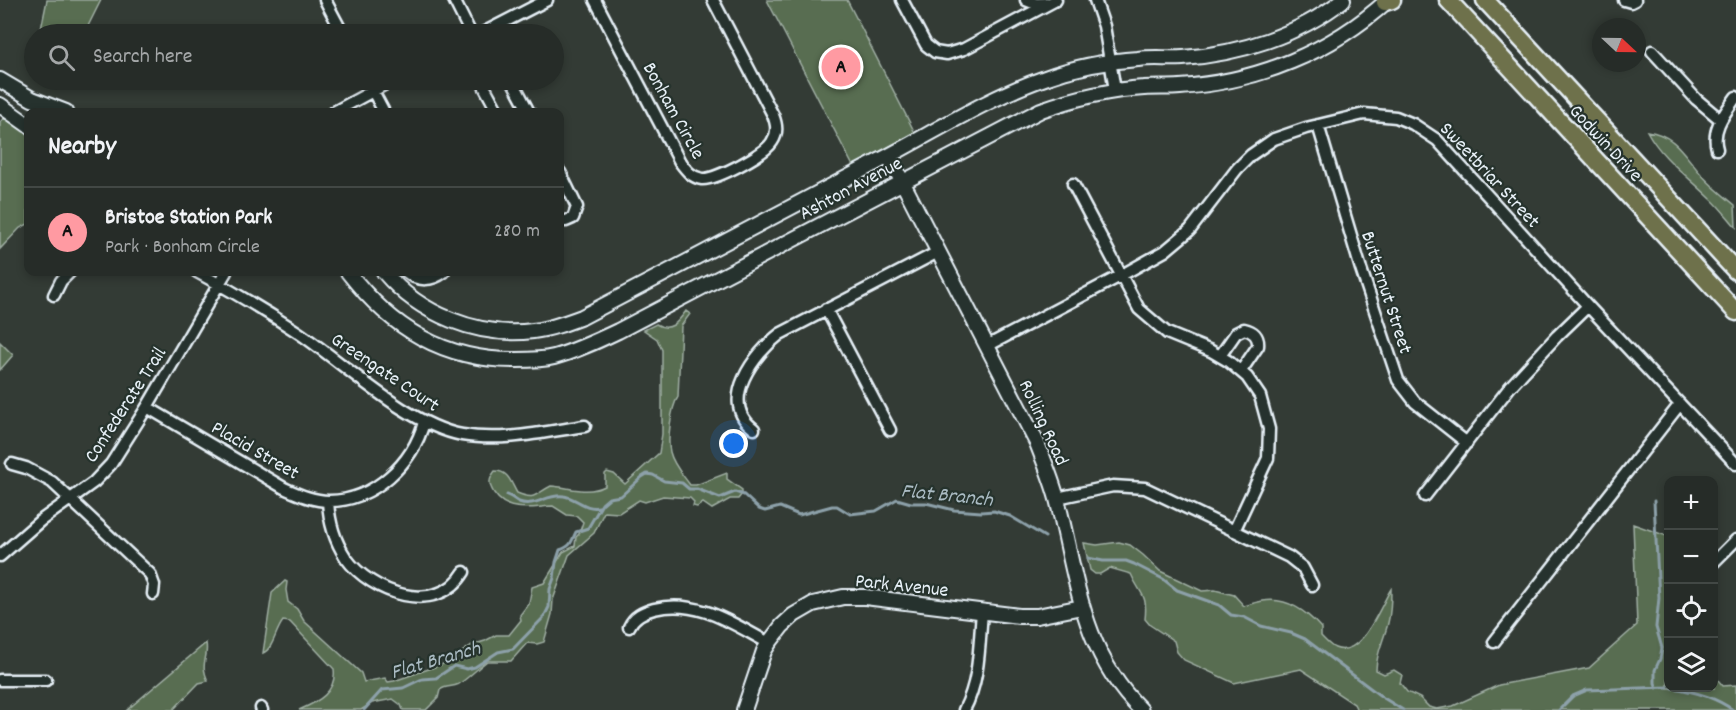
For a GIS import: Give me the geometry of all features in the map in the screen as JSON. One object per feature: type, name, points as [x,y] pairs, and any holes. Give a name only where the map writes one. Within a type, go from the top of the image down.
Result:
[{"type":"main road","points":[[1432,0],[1468,22]]},
{"type":"main road","name":"Godwin Drive","points":[[1448,0],[1736,312]]},
{"type":"main road","name":"Godwin Drive","points":[[1487,1],[1736,271]]},
{"type":"street","points":[[325,0],[338,24]]},
{"type":"street","points":[[454,0],[466,24]]},
{"type":"street","points":[[500,24],[547,0]]},
{"type":"street","name":"Bonham Circle","points":[[596,0],[680,162],[693,176],[708,179],[763,152],[773,141],[776,129],[773,115],[713,0]]},
{"type":"street","points":[[902,0],[926,45],[935,52],[947,54],[964,49],[1053,1]]},
{"type":"street","points":[[1026,0],[1040,5],[1053,1]]},
{"type":"street","points":[[1095,0],[1104,26],[1115,90]]},
{"type":"street","name":"Ashton Avenue","points":[[388,276],[417,303],[460,323],[486,330],[513,332],[548,328],[582,317],[1007,94],[1044,78],[1072,69],[1110,62],[1140,58],[1182,58],[1242,48],[1271,39],[1304,24],[1343,0]]},
{"type":"street","points":[[1624,0],[1635,0]]},
{"type":"street","name":"Ashton Avenue","points":[[351,276],[376,306],[429,342],[460,354],[481,358],[504,360],[552,357],[593,343],[618,331],[1041,110],[1086,95],[1115,90],[1211,84],[1265,71],[1313,53],[1335,41],[1389,1]]},
{"type":"street","points":[[1652,51],[1696,99],[1721,120]]},
{"type":"street","points":[[0,80],[32,99],[56,108]]},
{"type":"street","points":[[341,108],[372,90],[382,108]]},
{"type":"street","points":[[486,90],[496,108]]},
{"type":"street","points":[[517,90],[527,108]]},
{"type":"street","points":[[1717,149],[1715,136],[1721,120],[1736,97]]},
{"type":"street","points":[[0,105],[24,122]]},
{"type":"street","name":"Sweetbriar Street","points":[[987,346],[1146,263],[1179,240],[1199,219],[1237,170],[1267,143],[1290,132],[1318,124],[1364,114],[1380,115],[1404,120],[1426,130],[1437,140],[1736,464]]},
{"type":"street","name":"Butternut Street","points":[[1318,124],[1360,269],[1398,380],[1415,402],[1467,443]]},
{"type":"street","name":"Rolling Road","points":[[889,156],[1036,443],[1057,498],[1090,633],[1106,668],[1142,710]]},
{"type":"street","points":[[564,179],[577,207],[573,218],[564,221]]},
{"type":"street","points":[[1073,184],[1139,309],[1159,329],[1220,356],[1241,371],[1260,396],[1268,419],[1270,439],[1265,467],[1234,531]]},
{"type":"street","points":[[754,429],[741,414],[739,399],[743,381],[751,364],[769,342],[826,309],[938,252]]},
{"type":"street","points":[[54,295],[66,276]]},
{"type":"street","name":"Greengate Court","points":[[204,276],[296,331],[424,422],[459,435],[493,437],[585,426]]},
{"type":"street","name":"Confederate Trail","points":[[0,556],[40,521],[94,482],[111,464],[224,276]]},
{"type":"street","points":[[413,276],[425,279],[437,276]]},
{"type":"street","points":[[1425,496],[1533,361],[1588,306]]},
{"type":"street","points":[[826,309],[890,430]]},
{"type":"street","points":[[1220,356],[1236,333],[1244,330],[1253,333],[1257,336],[1258,346],[1241,371]]},
{"type":"street","points":[[1494,642],[1680,404]]},
{"type":"street","name":"Placid Street","points":[[147,407],[284,488],[299,495],[328,501],[360,494],[391,476],[416,444],[424,422]]},
{"type":"street","points":[[12,464],[40,474],[71,499],[150,574],[154,585],[153,594]]},
{"type":"street","points":[[1057,498],[1113,486],[1137,487],[1152,491],[1296,562],[1306,572],[1312,585]]},
{"type":"street","points":[[328,501],[330,522],[338,544],[353,567],[375,585],[401,595],[429,596],[454,585],[464,572]]},
{"type":"street","points":[[1718,557],[1736,540]]},
{"type":"street","name":"Park Avenue","points":[[744,710],[764,651],[782,626],[794,615],[826,599],[865,597],[1019,616],[1082,607]]},
{"type":"street","points":[[629,627],[635,618],[648,610],[686,606],[714,614],[769,644]]},
{"type":"street","points":[[964,710],[977,670],[982,612]]},
{"type":"street","points":[[0,680],[46,680]]},
{"type":"green space","points":[[47,0],[101,0],[89,24],[42,24]]},
{"type":"green space","points":[[767,0],[847,0],[915,133],[853,166]]},
{"type":"green space","points":[[4,118],[24,130],[24,226],[0,249],[0,122]]},
{"type":"green space","points":[[1647,131],[1665,136],[1672,141],[1708,182],[1735,205],[1736,227],[1714,202],[1668,159]]},
{"type":"green space","points":[[686,311],[690,314],[681,326],[678,397],[670,424],[671,457],[690,485],[696,485],[727,473],[727,479],[742,490],[738,499],[730,499],[712,509],[703,503],[697,507],[693,506],[694,502],[690,498],[663,496],[645,502],[639,500],[619,513],[604,512],[594,533],[569,555],[553,600],[552,614],[544,642],[527,643],[511,661],[487,661],[459,684],[440,690],[438,698],[426,710],[403,710],[401,705],[393,699],[372,703],[361,710],[299,710],[325,695],[332,684],[334,669],[290,622],[283,621],[270,647],[263,653],[272,593],[285,581],[287,582],[288,602],[297,609],[304,621],[361,673],[364,682],[385,678],[388,682],[394,681],[446,663],[472,645],[496,635],[509,635],[521,620],[520,615],[529,603],[532,587],[544,583],[563,552],[575,546],[576,537],[583,522],[577,516],[567,515],[553,506],[521,508],[506,504],[492,490],[491,477],[495,471],[504,473],[517,493],[528,496],[535,496],[551,486],[585,490],[598,489],[605,486],[607,472],[614,474],[625,484],[659,453],[662,434],[662,350],[657,339],[644,330],[656,324],[670,327]]},
{"type":"green space","points":[[0,342],[13,355],[0,370]]},
{"type":"green space","points":[[1633,524],[1664,535],[1664,692],[1718,692],[1718,680],[1723,686],[1736,685],[1736,710],[1357,710],[1354,704],[1301,669],[1234,683],[1184,660],[1177,652],[1174,641],[1145,619],[1144,599],[1131,574],[1110,568],[1100,574],[1095,574],[1090,570],[1084,543],[1097,545],[1119,542],[1130,545],[1160,571],[1202,591],[1215,590],[1234,595],[1244,606],[1271,600],[1288,603],[1315,622],[1321,628],[1321,636],[1335,648],[1345,649],[1354,646],[1362,639],[1391,589],[1389,619],[1376,670],[1384,674],[1394,670],[1402,675],[1400,683],[1407,692],[1420,698],[1429,707],[1437,709],[1453,706],[1499,685],[1589,668],[1637,625]]},
{"type":"green space","points":[[206,643],[204,669],[208,681],[199,683],[173,710],[127,710]]},
{"type":"waterway","name":"Flat Branch","points":[[364,710],[382,690],[403,688],[422,679],[436,678],[454,666],[467,669],[475,667],[498,652],[513,649],[544,617],[549,607],[550,589],[560,550],[570,544],[576,532],[588,528],[602,504],[609,498],[621,496],[647,474],[664,481],[682,483],[689,489],[697,489],[720,498],[735,492],[744,495],[759,509],[765,511],[780,507],[799,515],[837,506],[850,514],[876,511],[897,499],[954,510],[994,511],[1010,516],[1045,537]]},
{"type":"waterway","points":[[507,495],[525,503],[564,496],[589,507],[599,507]]},
{"type":"waterway","points":[[1654,501],[1659,598],[1656,627],[1662,648],[1655,670],[1657,688]]},
{"type":"waterway","name":"Flat Branch","points":[[1088,558],[1103,561],[1126,561],[1163,579],[1177,590],[1219,605],[1231,615],[1244,617],[1261,626],[1305,639],[1403,710]]},
{"type":"waterway","name":"Flat Branch","points":[[1559,710],[1573,696],[1587,690],[1664,687]]},
{"type":"waterway","name":"Flat Branch","points":[[1692,692],[1704,695],[1733,710]]},
{"type":"place","name":"Bristoe Station Park","points":[[841,67]]}]
